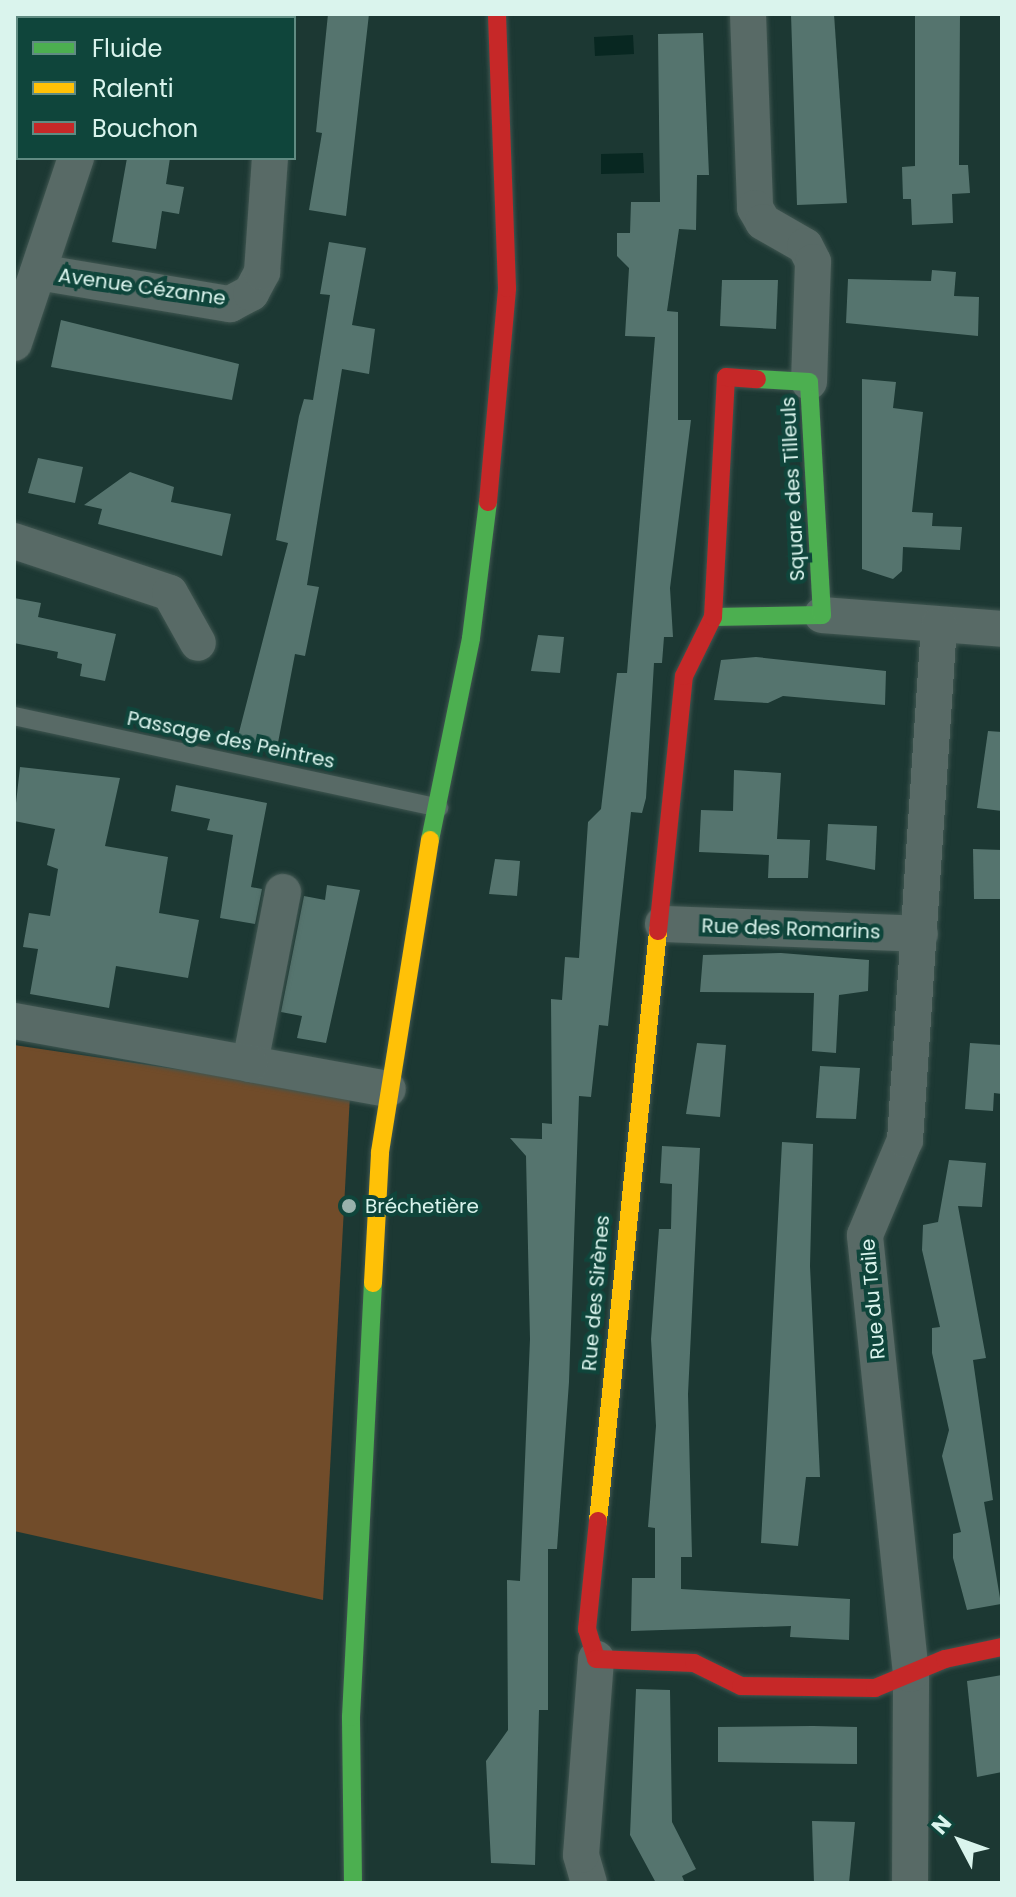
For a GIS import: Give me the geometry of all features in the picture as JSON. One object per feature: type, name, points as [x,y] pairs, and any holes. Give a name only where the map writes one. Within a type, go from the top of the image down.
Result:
[{"type":"street","points":[[350,1877],[366,1382],[388,1089],[471,638],[501,395],[507,288],[497,14]]},
{"type":"street","points":[[748,14],[755,208],[763,222],[805,246],[813,262],[809,382]]},
{"type":"street","name":"Avenue Cézanne","points":[[14,343],[75,160]]},
{"type":"street","name":"Avenue Cézanne","points":[[38,272],[230,304],[251,293],[262,272],[270,160]]},
{"type":"street","name":"Square des Tilleuls","points":[[713,617],[726,377],[809,382],[822,615]]},
{"type":"street","points":[[14,541],[170,593],[198,643]]},
{"type":"street","points":[[713,617],[822,615],[1002,629]]},
{"type":"street","name":"Rue des Sirènes","points":[[596,1659],[587,1629],[591,1582],[630,1163],[663,924],[684,676],[713,617]]},
{"type":"street","name":"Rue du Taile","points":[[910,1883],[911,1674],[865,1235],[905,1140],[939,625]]},
{"type":"street","points":[[250,1064],[283,892]]},
{"type":"street","name":"Rue des Romarins","points":[[663,924],[920,934]]},
{"type":"street","points":[[14,1021],[388,1089]]},
{"type":"street","points":[[589,1883],[581,1855],[596,1659],[694,1663],[741,1686],[875,1688],[1002,1647]]},
{"type":"lane","name":"Passage des Peintres","points":[[14,716],[439,808]]},
{"type":"shaded area","points":[[633,35],[634,54],[595,56],[594,37]]},
{"type":"shaded area","points":[[643,153],[644,173],[601,174],[601,154]]},
{"type":"shaded area","points":[[14,1045],[350,1095],[323,1600],[14,1531]]},
{"type":"building","points":[[328,14],[369,14],[346,216],[309,210],[322,133],[316,132]]},
{"type":"building","points":[[791,14],[834,14],[847,203],[797,205]]},
{"type":"building","points":[[915,14],[960,14],[959,165],[968,165],[970,193],[952,194],[953,223],[912,225],[911,199],[903,199],[902,167],[915,166]]},
{"type":"building","points":[[703,33],[709,175],[697,175],[696,230],[679,229],[667,311],[678,312],[678,420],[691,420],[670,588],[673,637],[664,637],[662,663],[654,663],[646,798],[642,813],[631,812],[608,1026],[599,1025],[591,1097],[579,1096],[569,1382],[557,1549],[548,1549],[548,1710],[539,1710],[535,1865],[491,1863],[486,1761],[508,1730],[507,1580],[520,1581],[530,1339],[526,1156],[510,1138],[542,1139],[542,1123],[552,1124],[551,999],[562,1000],[565,957],[579,958],[588,822],[601,809],[617,673],[627,673],[655,337],[625,336],[629,268],[617,256],[617,233],[630,233],[631,202],[660,202],[658,34]]},
{"type":"building","points":[[127,160],[170,160],[166,184],[184,187],[179,214],[162,211],[156,249],[112,242]]},
{"type":"building","points":[[329,242],[366,248],[352,325],[375,329],[369,374],[342,369],[307,585],[319,587],[305,656],[295,654],[277,748],[237,740],[288,543],[276,540],[299,416],[304,399],[313,400],[330,295],[320,294]]},
{"type":"building","points":[[932,270],[956,272],[954,296],[979,297],[978,336],[846,323],[848,279],[931,281]]},
{"type":"building","points":[[722,280],[778,280],[776,329],[720,326]]},
{"type":"building","points":[[61,320],[239,364],[232,400],[51,367]]},
{"type":"building","points":[[862,379],[896,382],[893,408],[923,412],[912,512],[933,513],[932,526],[962,527],[960,550],[903,547],[902,571],[893,579],[862,569]]},
{"type":"building","points":[[38,458],[83,467],[75,503],[28,493]]},
{"type":"building","points":[[130,472],[174,487],[171,502],[231,514],[222,556],[98,524],[102,509],[84,505]]},
{"type":"building","points":[[14,598],[41,603],[38,617],[116,634],[105,681],[80,676],[82,664],[57,658],[58,652],[14,643]]},
{"type":"building","points":[[538,635],[564,637],[560,673],[531,671]]},
{"type":"building","points":[[756,657],[886,671],[885,705],[783,696],[768,703],[714,700],[721,660]]},
{"type":"building","points":[[988,731],[1002,732],[1002,811],[977,808]]},
{"type":"building","points":[[20,767],[120,778],[105,846],[168,857],[159,913],[199,920],[188,978],[116,966],[109,1008],[30,994],[38,949],[23,947],[29,913],[50,916],[58,869],[47,865],[55,829],[14,821]]},
{"type":"building","points":[[734,770],[781,773],[777,839],[810,840],[808,878],[768,878],[769,855],[699,852],[701,810],[733,811]]},
{"type":"building","points":[[176,785],[267,803],[251,887],[262,889],[255,924],[220,918],[233,835],[207,830],[210,819],[171,811]]},
{"type":"building","points":[[828,824],[877,826],[875,870],[826,860]]},
{"type":"building","points":[[973,849],[1002,850],[1002,899],[974,899]]},
{"type":"building","points":[[495,859],[520,861],[517,896],[489,894]]},
{"type":"building","points":[[327,885],[360,890],[326,1043],[297,1038],[302,1016],[281,1012],[304,896],[325,900]]},
{"type":"building","points":[[781,953],[869,960],[868,991],[839,995],[836,1053],[812,1051],[814,993],[700,992],[703,955]]},
{"type":"building","points":[[697,1043],[726,1045],[720,1117],[686,1114]]},
{"type":"building","points":[[970,1043],[1002,1045],[1002,1094],[994,1093],[993,1111],[965,1109]]},
{"type":"building","points":[[820,1066],[860,1068],[856,1119],[816,1118]]},
{"type":"building","points":[[782,1142],[813,1144],[810,1266],[820,1477],[806,1477],[798,1546],[761,1543]]},
{"type":"building","points":[[662,1146],[700,1148],[688,1394],[692,1557],[681,1557],[681,1589],[850,1599],[849,1640],[790,1637],[791,1626],[631,1631],[632,1578],[655,1578],[655,1528],[648,1527],[656,1426],[651,1339],[659,1229],[671,1229],[672,1184],[660,1183]]},
{"type":"building","points":[[949,1160],[986,1163],[982,1207],[958,1206],[986,1358],[973,1360],[993,1500],[984,1502],[1001,1604],[967,1610],[953,1558],[953,1534],[961,1532],[942,1456],[949,1430],[932,1353],[932,1328],[940,1327],[922,1250],[923,1225],[938,1222]]},
{"type":"building","points":[[1002,1675],[1002,1772],[977,1777],[967,1681]]},
{"type":"building","points":[[636,1689],[670,1690],[672,1822],[696,1869],[682,1876],[685,1883],[656,1883],[630,1835]]},
{"type":"building","points":[[718,1727],[857,1727],[857,1764],[718,1762]]},
{"type":"building","points":[[812,1821],[855,1822],[849,1883],[814,1883]]},
{"type":"traffic: fast","points":[[713,617],[822,615],[809,382],[757,379]]},
{"type":"traffic: fast","points":[[430,840],[471,638],[488,502]]},
{"type":"traffic: fast","points":[[353,1883],[351,1717],[373,1283]]},
{"type":"traffic: slow","points":[[373,1283],[380,1152],[430,840]]},
{"type":"traffic: slow","points":[[598,1521],[658,931]]},
{"type":"traffic: jam","points":[[488,502],[507,288],[497,14]]},
{"type":"traffic: jam","points":[[658,931],[684,676],[713,617],[726,377],[757,379]]},
{"type":"traffic: jam","points":[[598,1521],[587,1629],[596,1659],[694,1663],[741,1686],[875,1688],[945,1659],[1002,1647]]},
{"type":"place","name":"Bréchetière","points":[[349,1206]]}]
